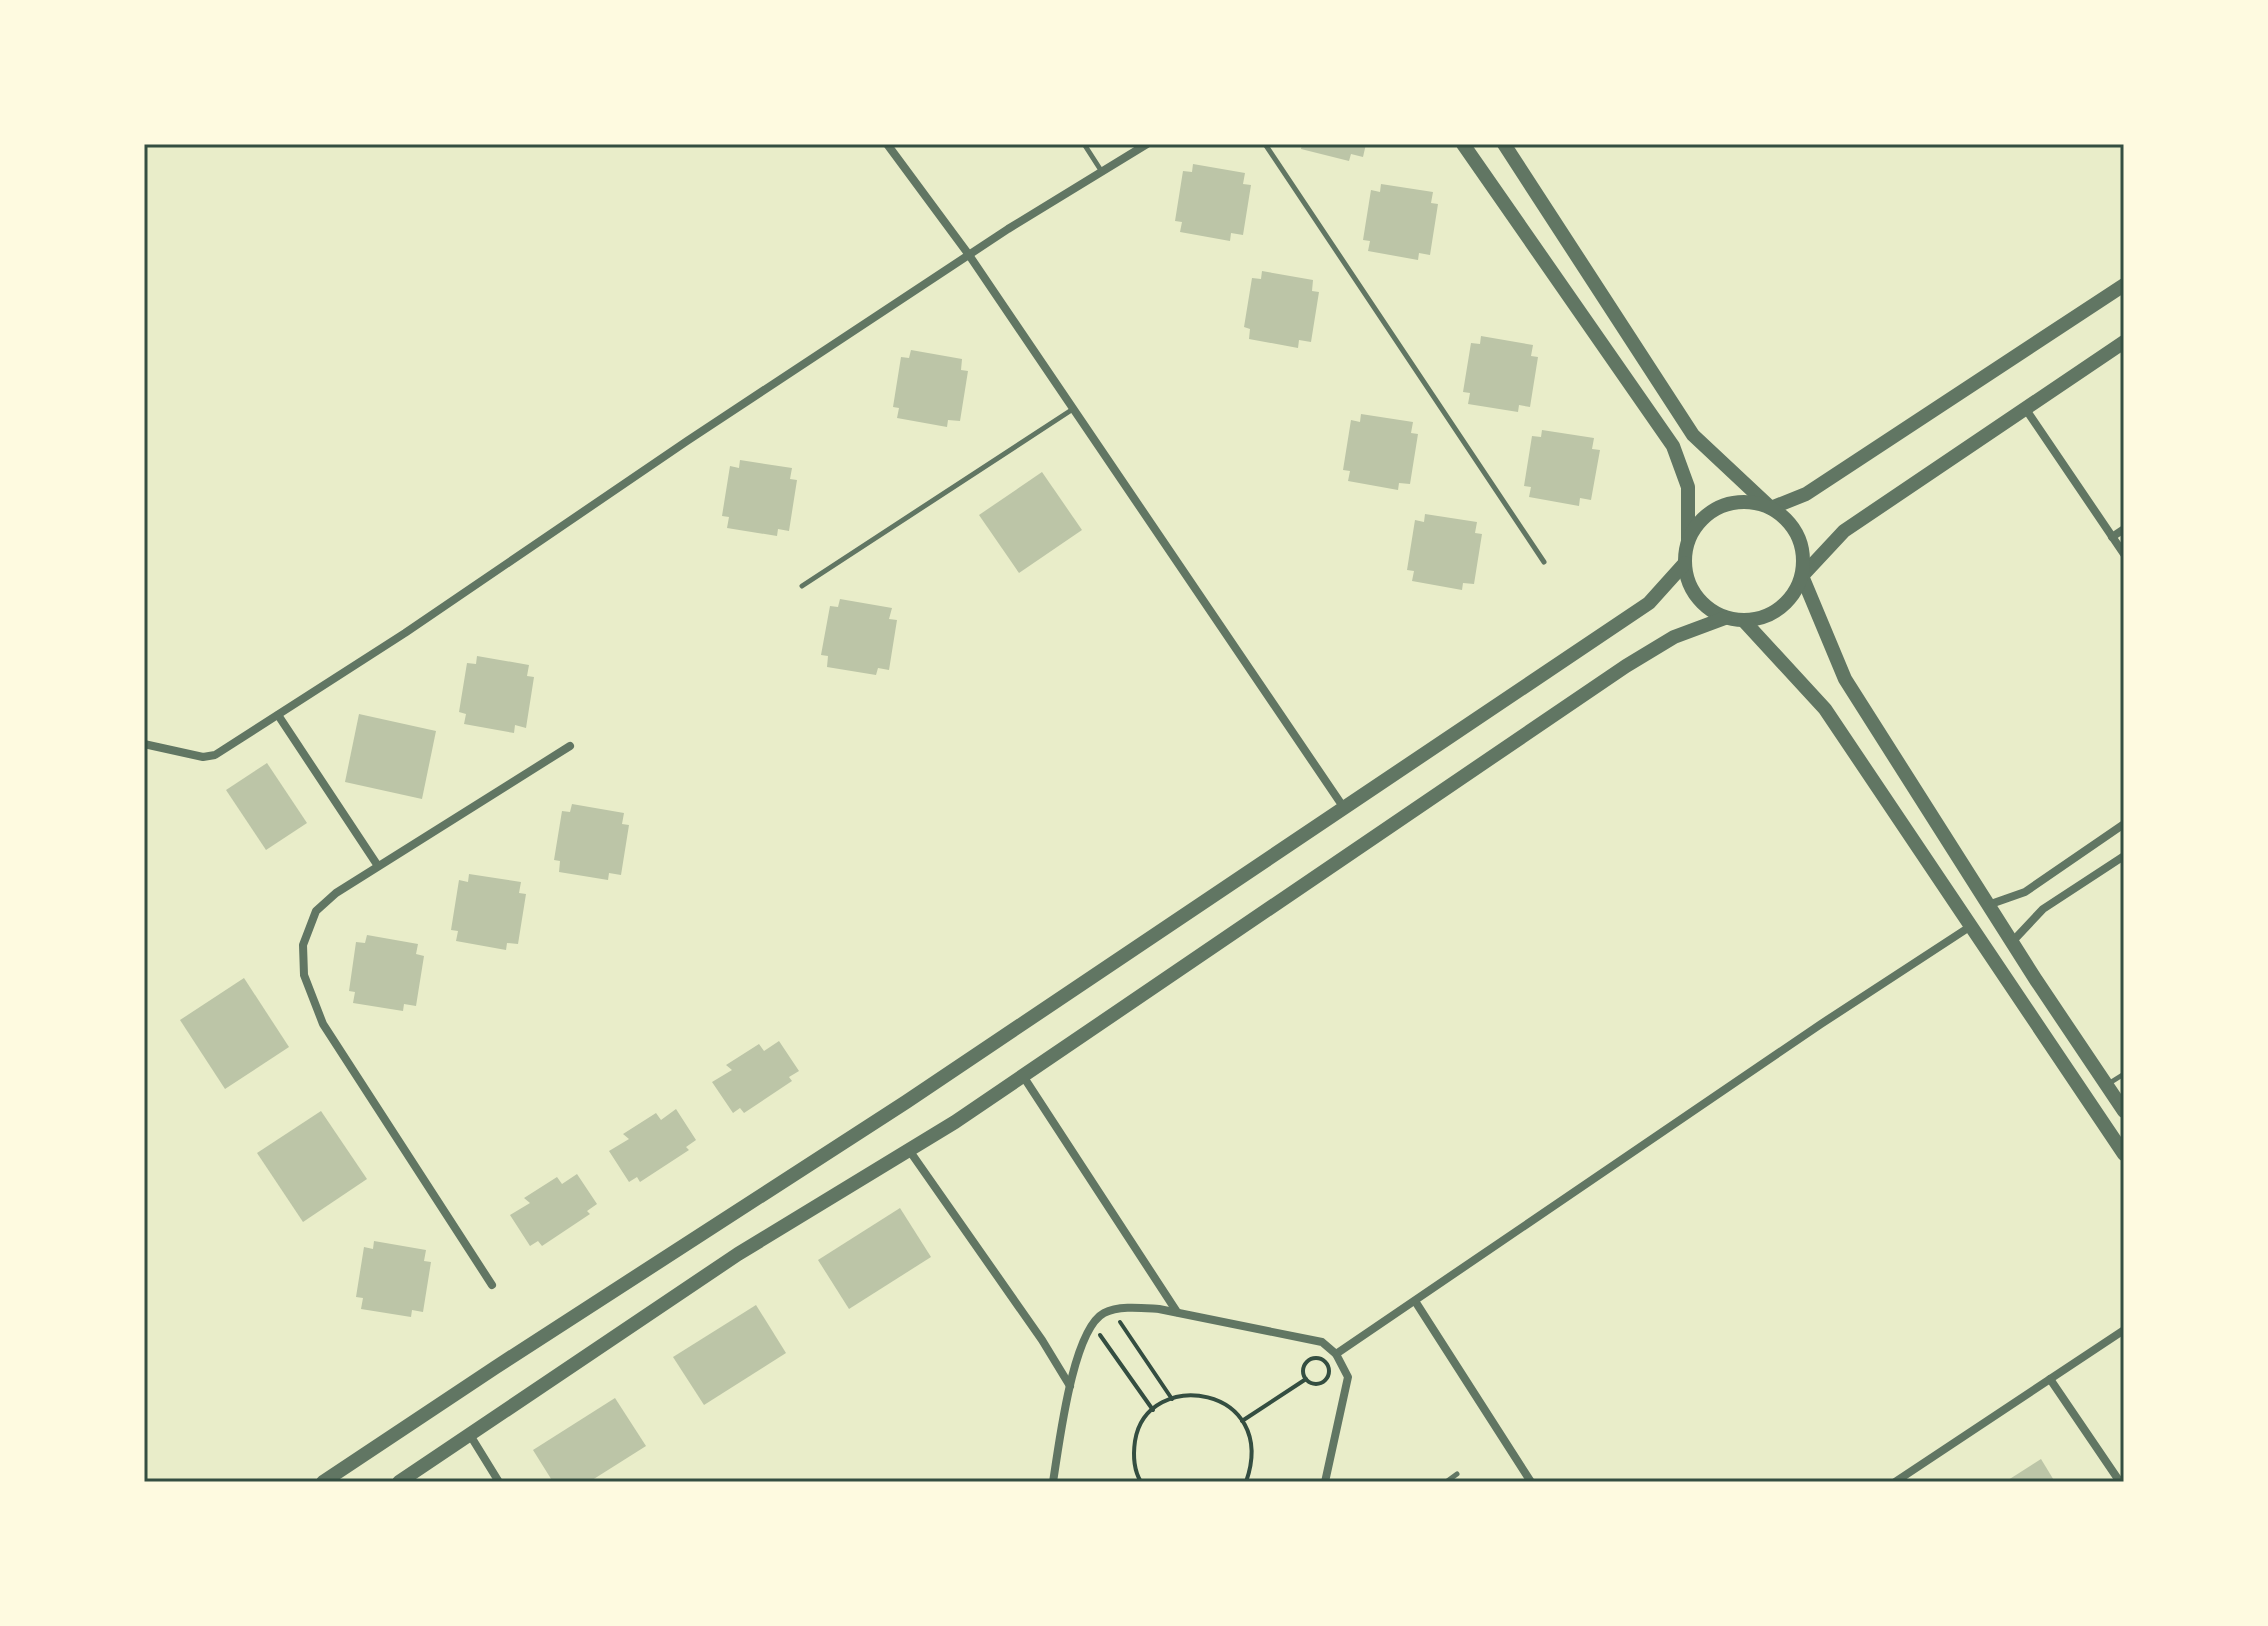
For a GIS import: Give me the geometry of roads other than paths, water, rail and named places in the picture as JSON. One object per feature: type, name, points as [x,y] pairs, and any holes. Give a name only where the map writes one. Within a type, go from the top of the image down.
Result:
[{"type":"street","points":[[887,144],[969,255],[1344,808]]},
{"type":"street","points":[[144,744],[203,757],[215,755],[405,633],[687,441],[969,255],[1147,144]]},
{"type":"street","points":[[1463,144],[1673,446],[1688,487],[1685,563],[1687,578],[1695,595],[1708,609],[1725,618],[1744,621],[1763,618],[1780,609],[1794,594],[1802,576],[1804,556],[1799,536],[1787,520],[1693,435],[1504,144]]},
{"type":"street","points":[[1688,540],[1698,523],[1713,510],[1732,503],[1752,502],[1771,508],[1806,494],[2124,285]]},
{"type":"street","points":[[1802,576],[1844,531],[2124,342]]},
{"type":"street","points":[[2025,408],[2124,554]]},
{"type":"street","points":[[2112,537],[2124,529]]},
{"type":"street","points":[[323,1482],[920,1093],[1649,603],[1685,563]]},
{"type":"street","points":[[1802,576],[1845,679],[1988,905],[2124,1111]]},
{"type":"street","points":[[399,1482],[738,1254],[1023,1076],[1626,666],[1674,637],[1725,618]]},
{"type":"street","points":[[1744,621],[1825,709],[2124,1154]]},
{"type":"street","points":[[278,715],[378,866]]},
{"type":"street","points":[[492,1285],[323,1024],[304,975],[303,945],[316,911],[336,893],[570,746]]},
{"type":"street","points":[[1988,905],[2025,892],[2124,824]]},
{"type":"street","points":[[2012,942],[2043,909],[2124,856]]},
{"type":"street","points":[[1336,1354],[1821,1024],[1971,926]]},
{"type":"street","points":[[1023,1076],[1177,1312]]},
{"type":"street","points":[[2087,1099],[2107,1086]]},
{"type":"street","points":[[909,1150],[1042,1340],[1070,1386]]},
{"type":"street","points":[[1415,1301],[1531,1482]]},
{"type":"street","points":[[1053,1482],[1070,1386],[1081,1346],[1092,1323],[1102,1314],[1134,1308],[1177,1312],[1322,1342],[1336,1354],[1348,1377],[1325,1482]]},
{"type":"street","points":[[1895,1482],[2124,1330]]},
{"type":"street","points":[[2050,1379],[2120,1482]]},
{"type":"street","points":[[470,1435],[499,1482]]},
{"type":"lane","points":[[1084,144],[1102,172]]},
{"type":"lane","points":[[1265,144],[1544,562]]},
{"type":"lane","points":[[802,586],[1073,409]]},
{"type":"lane","points":[[2107,1086],[2124,1074]]},
{"type":"lane","points":[[1446,1482],[1457,1474]]}]
